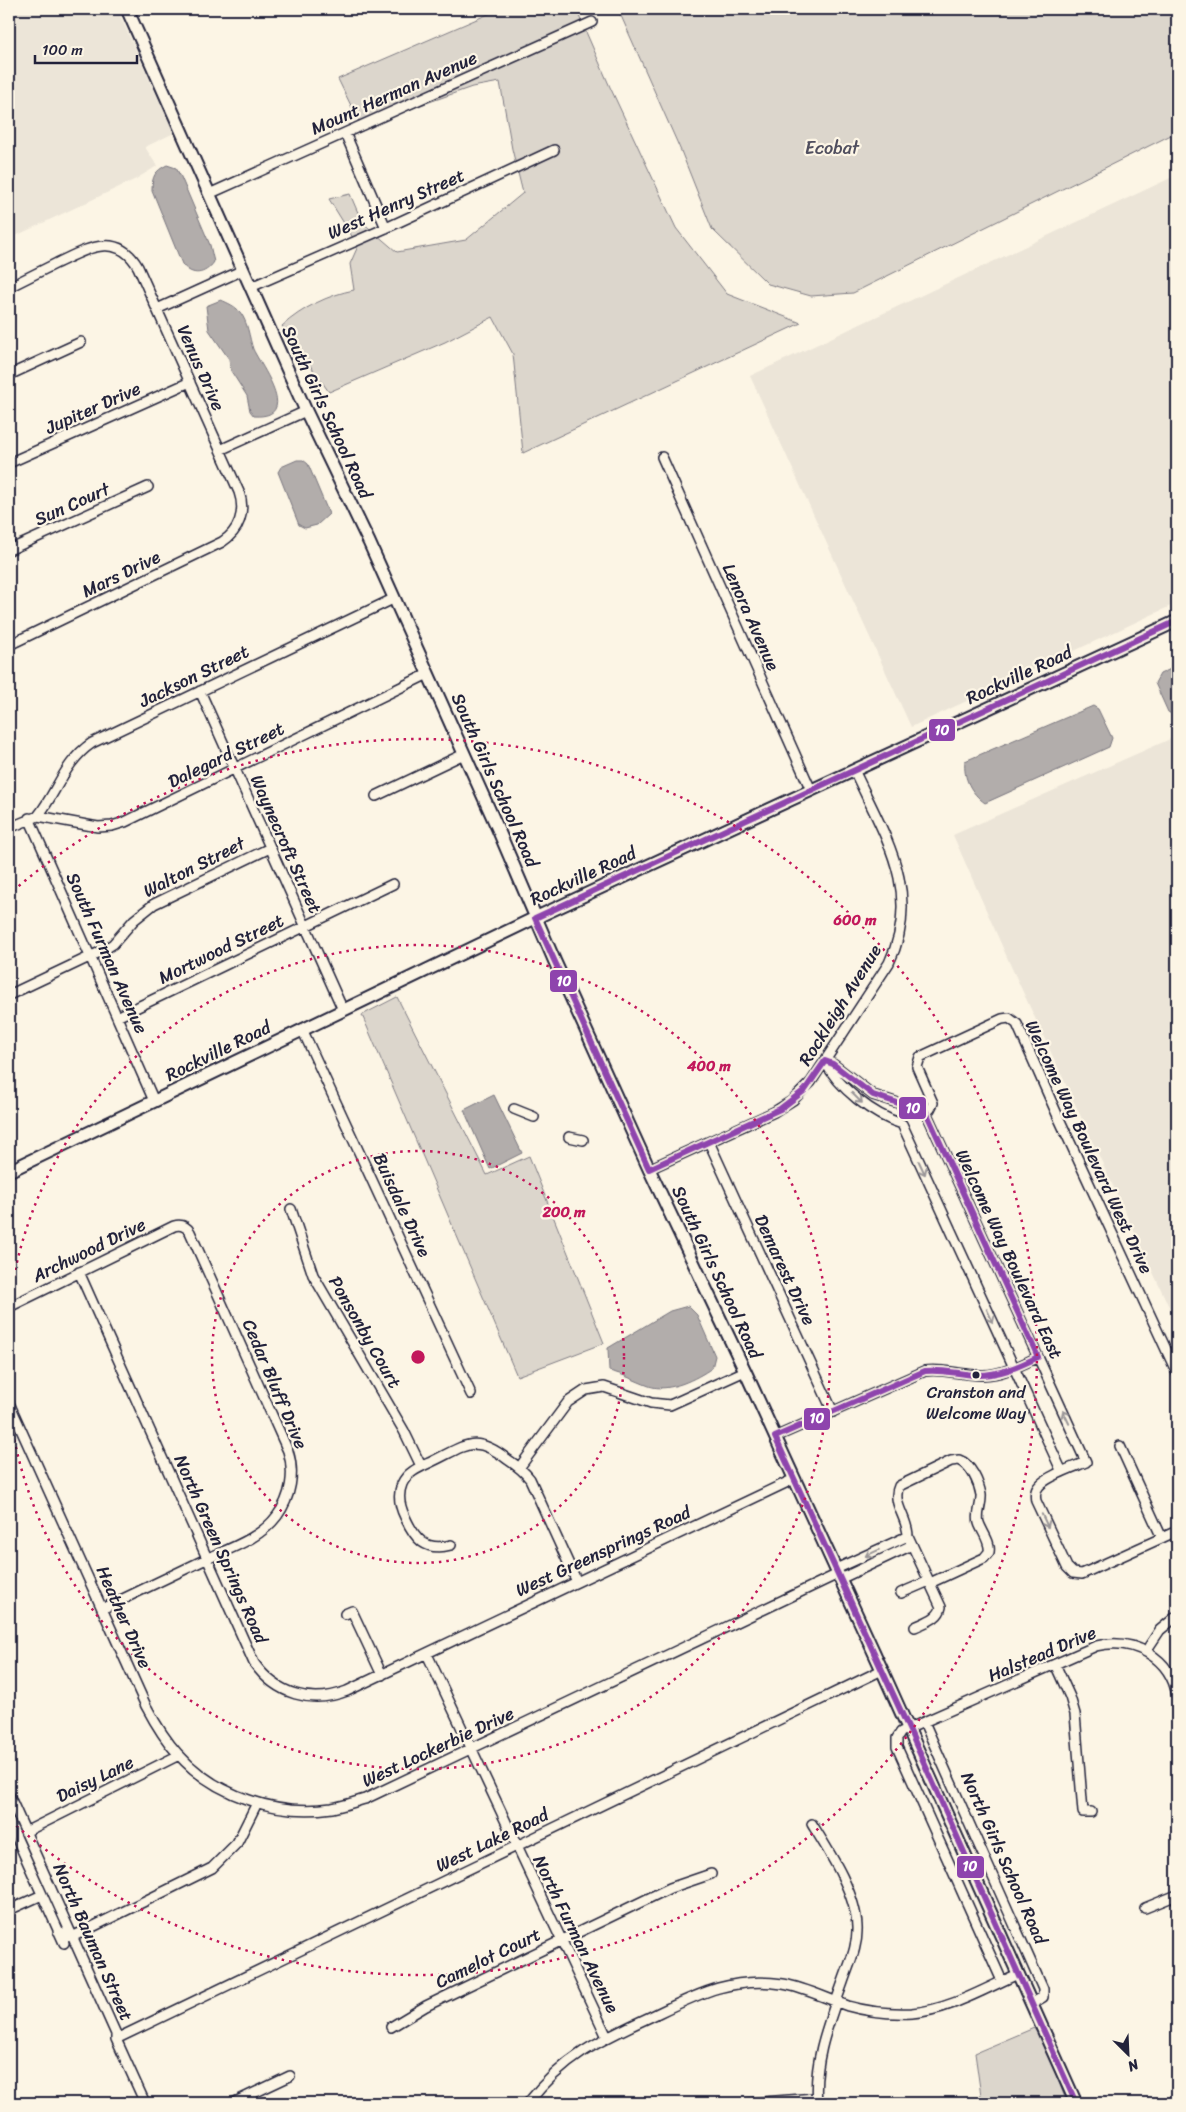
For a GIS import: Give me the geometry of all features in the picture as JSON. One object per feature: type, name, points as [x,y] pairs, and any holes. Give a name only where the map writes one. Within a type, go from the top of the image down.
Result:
[{"type":"main road","name":"South Girls School Road","points":[[127,9],[306,411],[369,542],[529,900],[535,918],[649,1170],[745,1371],[909,1729]]},
{"type":"main road","name":"Rockville Road","points":[[9,1171],[535,918],[1177,622]]},
{"type":"main road","name":"North Girls School Road","points":[[909,1729],[1076,2103]]},
{"type":"street","name":"Mount Herman Avenue","points":[[209,194],[592,22]]},
{"type":"street","points":[[345,133],[386,228]]},
{"type":"street","name":"West Henry Street","points":[[251,287],[386,228],[554,150]]},
{"type":"street","name":"Venus Drive","points":[[9,287],[87,249],[102,246],[122,250],[132,259],[157,309],[241,498],[240,522]]},
{"type":"street","points":[[157,309],[244,270]]},
{"type":"street","points":[[9,375],[81,342]]},
{"type":"street","name":"Jupiter Drive","points":[[9,463],[190,382]]},
{"type":"street","points":[[220,450],[306,411]]},
{"type":"street","name":"Lenora Avenue","points":[[662,457],[811,790]]},
{"type":"street","name":"Sun Court","points":[[9,550],[148,487]]},
{"type":"street","name":"Mars Drive","points":[[9,645],[222,542],[232,535],[240,522]]},
{"type":"street","name":"Jackson Street","points":[[9,828],[34,817],[49,803],[70,763],[83,749],[393,599]]},
{"type":"street","name":"Dalegard Street","points":[[34,817],[50,817],[88,826],[112,826],[128,821],[428,674]]},
{"type":"street","name":"Waynecroft Street","points":[[200,691],[343,1010]]},
{"type":"street","points":[[376,796],[464,754]]},
{"type":"street","name":"Rockleigh Avenue","points":[[649,1170],[774,1112],[805,1090],[889,963],[898,939],[903,914],[903,892],[896,864],[854,770]]},
{"type":"street","name":"South Furman Avenue","points":[[34,817],[90,956],[154,1101]]},
{"type":"street","name":"Walton Street","points":[[9,995],[113,944],[134,920],[154,904],[270,848]]},
{"type":"street","name":"Mortwood Street","points":[[117,1017],[393,884]]},
{"type":"street","name":"Welcome Way Boulevard East","points":[[1009,1018],[1002,1019],[922,1056],[917,1061],[918,1069],[932,1102],[930,1109],[926,1112],[1086,1462],[1062,1472]]},
{"type":"street","name":"Welcome Way Boulevard West Drive","points":[[1009,1018],[1017,1024],[1177,1373]]},
{"type":"street","name":"Buisdale Drive","points":[[302,1029],[471,1394]]},
{"type":"street","points":[[825,1061],[833,1064],[873,1095],[926,1112]]},
{"type":"street","points":[[825,1061],[829,1070],[862,1104],[902,1124],[1062,1472],[1039,1486],[1036,1499],[1067,1567],[1073,1573],[1082,1574],[1177,1531]]},
{"type":"street","points":[[514,1109],[534,1117]]},
{"type":"street","points":[[569,1137],[583,1140]]},
{"type":"street","name":"Demarest Drive","points":[[709,1142],[833,1412]]},
{"type":"street","name":"Ponsonby Court","points":[[290,1209],[312,1272],[404,1431],[421,1466]]},
{"type":"street","name":"Archwood Drive","points":[[9,1307],[174,1226],[183,1226]]},
{"type":"street","name":"Cedar Bluff Drive","points":[[102,1609],[255,1535],[272,1521],[287,1498],[292,1470],[284,1439],[190,1232],[183,1226]]},
{"type":"street","name":"North Green Springs Road","points":[[79,1272],[254,1663],[264,1675],[276,1685],[296,1695],[312,1698],[328,1697],[344,1692],[427,1654]]},
{"type":"street","points":[[775,1438],[925,1371],[936,1369],[982,1376],[1014,1368],[1038,1357]]},
{"type":"street","points":[[519,1468],[568,1402],[586,1390],[598,1387],[611,1388],[651,1403],[670,1405],[745,1371]]},
{"type":"street","name":"Heather Drive","points":[[9,1403],[146,1706],[160,1732],[179,1755],[196,1771],[214,1784],[257,1803]]},
{"type":"street","points":[[451,1545],[438,1547],[422,1542],[413,1533],[399,1501],[401,1485],[408,1475],[421,1466],[465,1446],[478,1443],[494,1448],[519,1468],[533,1483],[577,1582]]},
{"type":"street","points":[[1120,1446],[1162,1538]]},
{"type":"street","points":[[901,1593],[929,1582],[984,1558],[989,1552],[989,1545],[978,1521],[979,1489],[968,1466],[959,1460],[951,1461],[899,1486],[896,1499],[908,1526],[910,1540],[929,1582],[941,1607],[940,1612],[935,1617],[915,1627]]},
{"type":"street","name":"West Greensprings Road","points":[[427,1654],[794,1479]]},
{"type":"street","name":"West Lockerbie Drive","points":[[257,1803],[302,1810],[343,1806],[371,1797],[910,1540]]},
{"type":"street","points":[[345,1614],[352,1610],[382,1675]]},
{"type":"street","points":[[1177,1616],[1160,1630],[1146,1651],[1165,1668],[1173,1682],[1177,1696]]},
{"type":"street","name":"Halstead Drive","points":[[909,1729],[1096,1646],[1128,1644],[1146,1651]]},
{"type":"street","name":"North Furman Avenue","points":[[427,1654],[516,1847],[607,2037]]},
{"type":"street","points":[[1055,1664],[1070,1697],[1075,1714],[1083,1812],[1091,1812]]},
{"type":"street","name":"West Lake Road","points":[[116,2039],[882,1670]]},
{"type":"street","name":"North Girls School Road","points":[[924,1722],[1043,1989],[1043,1997],[1031,2004]]},
{"type":"street","points":[[909,1729],[901,1732],[897,1738],[897,1747],[1002,1981]]},
{"type":"street","name":"Daisy Lane","points":[[25,1832],[179,1755]]},
{"type":"street","name":"North Bauman Street","points":[[9,1795],[145,2103]]},
{"type":"street","points":[[58,1931],[72,1938],[212,1868],[237,1843],[257,1803]]},
{"type":"street","name":"North Bauman Street","points":[[9,1821],[64,1943]]},
{"type":"street","points":[[750,2103],[817,2101],[816,2076],[819,2054],[854,1950],[857,1935],[853,1904],[837,1867],[812,1824]]},
{"type":"street","name":"Camelot Court","points":[[391,2027],[426,2006],[561,1940],[670,1888],[711,1874]]},
{"type":"street","points":[[9,1910],[42,1895]]},
{"type":"street","points":[[1145,1908],[1177,1895]]},
{"type":"street","points":[[528,2103],[548,2079],[567,2062],[593,2044],[697,1994],[734,1984],[762,1982],[784,1984],[857,2008],[882,2013],[914,2013],[950,2004],[1018,1974]]},
{"type":"street","points":[[233,2103],[290,2076]]},
{"type":"shaded area","points":[[9,9],[117,9],[174,133],[145,147],[157,166],[136,179],[9,239]]},
{"type":"shaded area","points":[[167,165],[176,168],[181,177],[210,245],[214,262],[203,272],[194,273],[182,264],[152,190],[155,175]]},
{"type":"shaded area","points":[[1177,175],[1177,603],[911,727],[750,376]]},
{"type":"shaded area","points":[[221,300],[236,308],[243,316],[253,349],[274,390],[277,400],[275,409],[268,415],[254,416],[250,411],[247,396],[231,371],[229,359],[209,330],[206,306]]},
{"type":"shaded area","points":[[297,460],[303,460],[308,464],[329,514],[317,525],[305,528],[299,525],[278,472],[281,467]]},
{"type":"shaded area","points":[[1177,666],[1177,717],[1168,712],[1155,683],[1160,674]]},
{"type":"shaded area","points":[[1093,706],[1098,709],[1112,738],[1109,747],[985,803],[972,790],[965,773],[965,761]]},
{"type":"shaded area","points":[[1177,736],[1177,1324],[1010,964],[953,835]]},
{"type":"shaded area","points":[[494,1095],[522,1153],[490,1169],[464,1110]]},
{"type":"shaded area","points":[[688,1306],[697,1315],[715,1356],[712,1368],[682,1384],[665,1388],[649,1386],[609,1371],[608,1348],[670,1311]]},
{"type":"green space","points":[[500,9],[576,9],[676,228],[727,294],[801,323],[523,453],[513,354],[493,317],[445,342],[329,392],[282,326],[298,313],[316,303],[354,290],[350,264],[358,246],[329,199],[350,194],[362,222],[397,252],[466,240],[523,193],[512,149],[500,82],[472,87],[361,126],[338,79]]},
{"type":"green space","name":"Ecobat","points":[[618,9],[1177,9],[1177,132],[853,293],[811,296],[768,284],[712,229],[681,151]]},
{"type":"green space","points":[[397,997],[487,1175],[529,1156],[604,1343],[517,1376],[362,1015]]},
{"type":"green space","points":[[1034,2028],[1044,2043],[1067,2103],[982,2103],[975,2053]]},
{"type":"transit line","name":"10","points":[[1076,2103],[909,1729],[775,1437],[925,1371],[944,1371],[975,1375],[992,1374],[1038,1357],[1034,1348],[926,1112],[873,1095],[833,1064],[825,1061],[805,1090],[780,1109],[649,1169],[535,918],[1177,621]]},
{"type":"place","name":"Cranston and Welcome Way","points":[[976,1375]]}]
